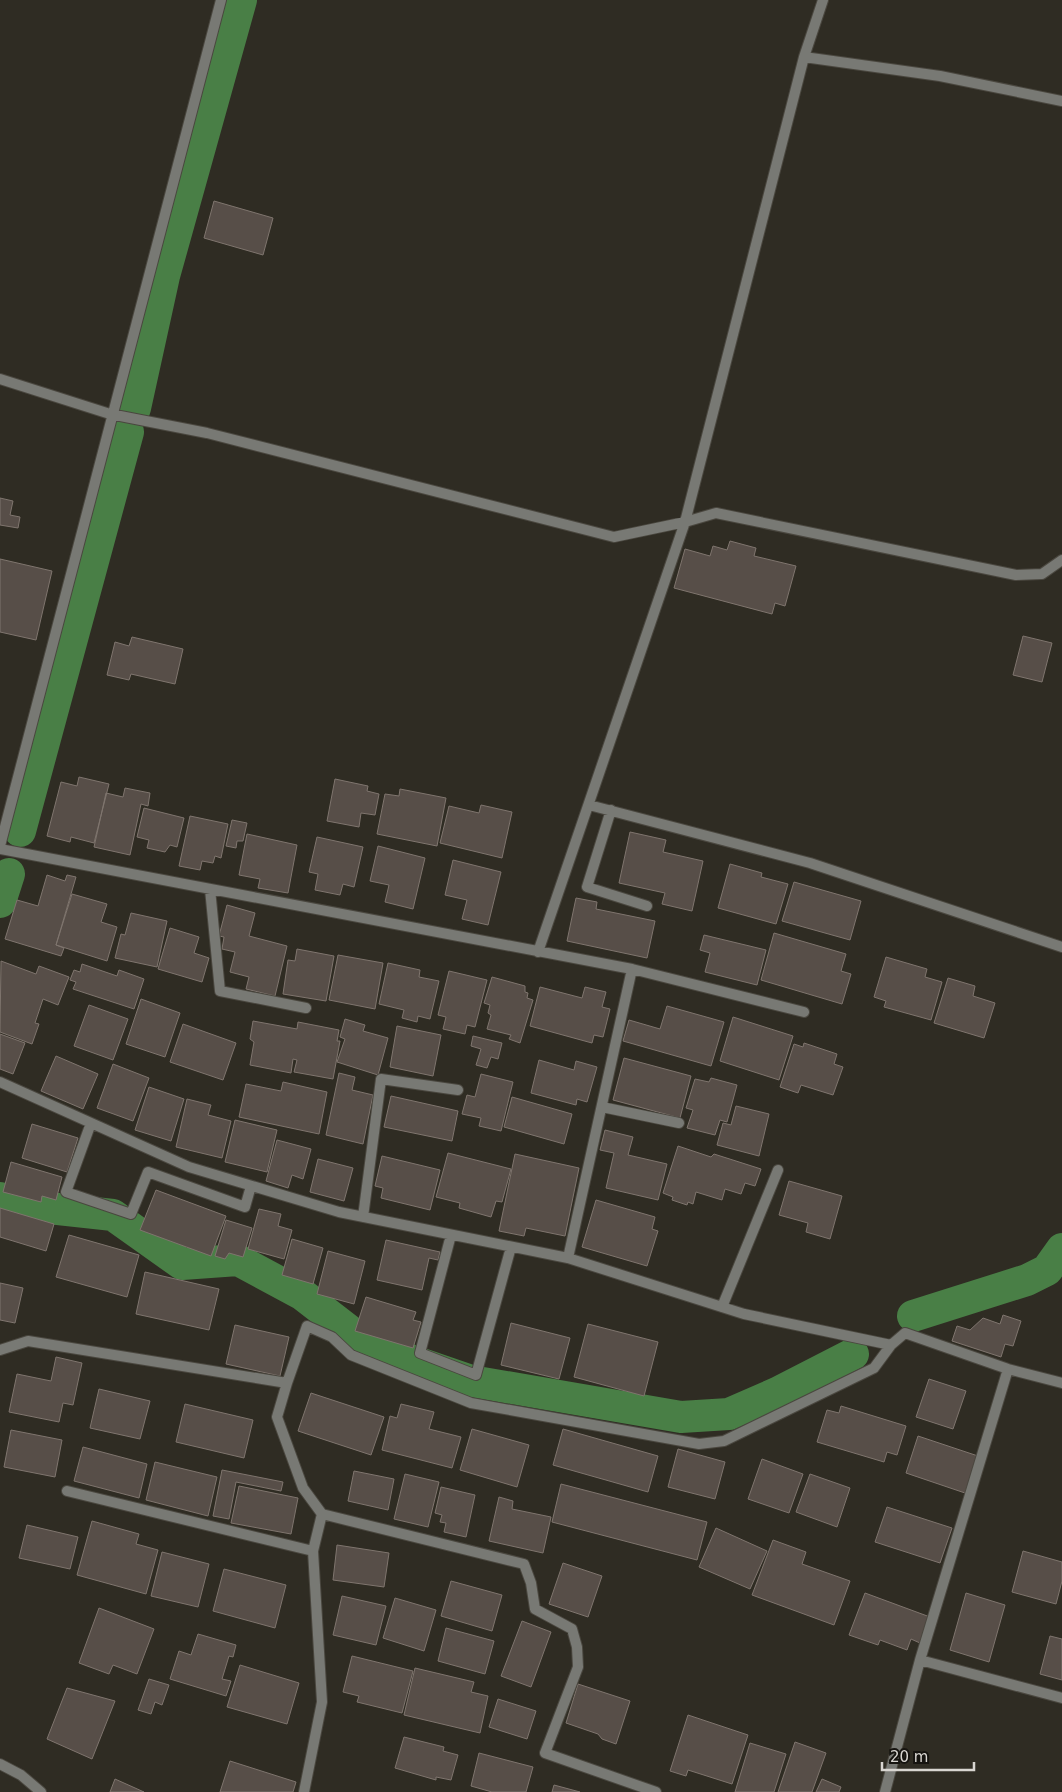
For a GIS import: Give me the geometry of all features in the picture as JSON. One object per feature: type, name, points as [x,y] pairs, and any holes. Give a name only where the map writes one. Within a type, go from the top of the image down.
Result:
[{"type":"street","points":[[221,0],[0,848],[632,969],[804,1012]]},
{"type":"street","points":[[538,952],[685,522],[804,57],[823,0]]},
{"type":"street","points":[[804,57],[940,76],[1062,101]]},
{"type":"street","points":[[0,379],[114,415],[207,433],[614,538],[716,513],[1016,575],[1042,574],[1062,560]]},
{"type":"street","points":[[589,805],[810,863],[1062,947]]},
{"type":"street","points":[[611,810],[587,887],[647,906]]},
{"type":"street","points":[[210,889],[220,991],[306,1008]]},
{"type":"street","points":[[568,1258],[632,969]]},
{"type":"street","points":[[363,1217],[381,1079],[458,1090]]},
{"type":"street","points":[[0,1082],[188,1167],[339,1212],[568,1258],[744,1314],[891,1345]]},
{"type":"street","points":[[602,1107],[679,1123]]},
{"type":"street","points":[[91,1123],[66,1192],[131,1214],[148,1172],[245,1206],[251,1186]]},
{"type":"street","points":[[722,1307],[778,1170]]},
{"type":"street","points":[[451,1235],[420,1353],[476,1375],[511,1247]]},
{"type":"street","points":[[656,1792],[545,1753],[578,1667],[577,1647],[572,1629],[535,1609],[531,1583],[524,1564],[322,1514],[304,1488],[278,1417],[287,1383],[308,1326],[332,1337],[351,1354],[470,1403],[699,1444],[724,1441],[874,1368],[891,1345],[905,1333],[1008,1369],[1062,1383]]},
{"type":"street","points":[[0,1350],[28,1341],[287,1383]]},
{"type":"street","points":[[885,1792],[920,1660],[1008,1369]]},
{"type":"street","points":[[67,1491],[313,1551]]},
{"type":"street","points":[[304,1792],[322,1702],[313,1551],[322,1514]]},
{"type":"street","points":[[920,1660],[1062,1698]]},
{"type":"street","points":[[0,1764],[21,1775],[41,1792]]},
{"type":"building","points":[[214,201],[273,218],[263,255],[204,238]]},
{"type":"building","points":[[0,498],[13,501],[10,515],[20,517],[18,528],[0,525]]},
{"type":"building","points":[[730,541],[756,548],[754,556],[796,566],[785,606],[775,603],[772,614],[674,588],[685,549],[710,556],[713,546],[727,550]]},
{"type":"building","points":[[0,559],[52,571],[36,640],[0,632]]},
{"type":"building","points":[[1023,636],[1052,643],[1042,682],[1013,675]]},
{"type":"building","points":[[132,637],[183,649],[175,684],[131,674],[129,680],[107,675],[115,642],[129,646]]},
{"type":"building","points":[[79,777],[109,784],[94,843],[71,837],[70,842],[47,836],[61,782],[77,786]]},
{"type":"building","points":[[335,779],[368,786],[367,791],[379,794],[375,815],[361,813],[359,827],[327,821]]},
{"type":"building","points":[[125,788],[150,793],[148,806],[141,804],[130,855],[94,847],[106,793],[123,797]]},
{"type":"building","points":[[400,789],[446,798],[437,846],[377,834],[385,794],[399,796]]},
{"type":"building","points":[[481,805],[512,812],[502,858],[440,843],[449,806],[479,813]]},
{"type":"building","points":[[144,808],[184,818],[177,847],[170,845],[165,852],[147,848],[149,840],[137,837]]},
{"type":"building","points":[[190,816],[228,824],[221,858],[215,856],[213,863],[202,861],[200,870],[179,866]]},
{"type":"building","points":[[232,820],[247,823],[243,841],[237,841],[236,848],[226,846]]},
{"type":"building","points":[[630,832],[666,840],[663,852],[703,861],[692,911],[662,904],[665,893],[619,883]]},
{"type":"building","points":[[247,834],[297,845],[288,893],[258,888],[260,879],[239,875]]},
{"type":"building","points":[[317,837],[363,847],[354,887],[343,884],[340,895],[315,890],[318,874],[309,872]]},
{"type":"building","points":[[378,846],[425,858],[413,909],[385,902],[389,885],[370,881]]},
{"type":"building","points":[[453,860],[501,872],[488,925],[462,919],[467,900],[445,895]]},
{"type":"building","points":[[730,864],[762,873],[761,877],[788,884],[776,924],[718,908]]},
{"type":"building","points":[[47,875],[65,881],[67,875],[76,877],[56,945],[64,948],[61,956],[5,939],[17,900],[38,906]]},
{"type":"building","points":[[794,882],[861,901],[850,940],[782,921]]},
{"type":"building","points":[[72,894],[107,904],[101,922],[117,927],[107,961],[56,945]]},
{"type":"building","points":[[576,898],[597,902],[596,909],[655,921],[647,958],[567,941]]},
{"type":"building","points":[[227,905],[255,913],[249,936],[287,946],[275,996],[246,989],[249,977],[230,972],[235,952],[222,949],[224,937],[219,936]]},
{"type":"building","points":[[131,913],[167,921],[157,967],[115,958],[121,934],[125,935]]},
{"type":"building","points":[[170,928],[199,937],[194,953],[209,958],[202,982],[158,969]]},
{"type":"building","points":[[774,933],[846,954],[841,971],[851,974],[842,1004],[761,980]]},
{"type":"building","points":[[704,935],[766,950],[757,985],[705,972],[710,953],[700,950]]},
{"type":"building","points":[[297,949],[334,956],[326,1001],[283,994],[288,960],[295,961]]},
{"type":"building","points":[[338,955],[383,963],[375,1009],[329,1000]]},
{"type":"building","points":[[886,957],[927,969],[925,977],[942,982],[931,1020],[884,1007],[886,1001],[874,997]]},
{"type":"building","points":[[1,961],[36,974],[39,966],[69,977],[58,1005],[43,999],[35,1023],[39,1024],[32,1044],[0,1032]]},
{"type":"building","points":[[388,963],[420,970],[419,977],[439,981],[430,1019],[418,1016],[417,1022],[402,1018],[404,1010],[379,1004]]},
{"type":"building","points":[[82,964],[117,976],[119,970],[144,979],[134,1009],[73,989],[76,982],[70,980],[74,970],[80,972]]},
{"type":"building","points":[[449,971],[487,980],[475,1027],[467,1025],[465,1034],[443,1029],[446,1017],[438,1015]]},
{"type":"building","points":[[492,977],[525,986],[525,992],[528,993],[527,998],[533,1000],[520,1043],[509,1039],[511,1035],[487,1029],[491,1015],[488,1013],[490,1005],[484,1003]]},
{"type":"building","points":[[948,978],[975,986],[973,996],[995,1003],[984,1038],[934,1023]]},
{"type":"building","points":[[540,987],[582,998],[585,987],[606,992],[602,1007],[610,1009],[603,1037],[594,1035],[592,1043],[530,1026]]},
{"type":"building","points":[[141,999],[180,1013],[165,1057],[126,1044]]},
{"type":"building","points":[[89,1005],[128,1019],[113,1060],[74,1046]]},
{"type":"building","points":[[667,1006],[724,1022],[711,1066],[623,1041],[629,1020],[660,1029]]},
{"type":"building","points":[[733,1017],[793,1036],[779,1080],[720,1061]]},
{"type":"building","points":[[345,1019],[365,1025],[363,1031],[388,1038],[378,1075],[337,1062],[345,1039],[340,1037]]},
{"type":"building","points":[[253,1021],[297,1029],[298,1022],[339,1030],[337,1041],[340,1041],[333,1079],[294,1072],[297,1060],[293,1059],[291,1073],[250,1065],[254,1042],[250,1039]]},
{"type":"building","points":[[183,1024],[236,1043],[223,1080],[170,1062]]},
{"type":"building","points":[[397,1026],[441,1035],[433,1076],[390,1067]]},
{"type":"building","points":[[0,1034],[25,1043],[13,1074],[0,1069]]},
{"type":"building","points":[[473,1036],[502,1043],[498,1059],[491,1057],[487,1068],[476,1065],[481,1049],[471,1046]]},
{"type":"building","points":[[804,1043],[837,1054],[834,1064],[843,1067],[833,1095],[801,1085],[798,1093],[780,1087],[794,1044],[803,1047]]},
{"type":"building","points":[[56,1056],[98,1074],[83,1109],[41,1091]]},
{"type":"building","points":[[624,1058],[691,1076],[680,1118],[613,1100]]},
{"type":"building","points":[[539,1060],[574,1070],[576,1061],[597,1067],[587,1102],[577,1099],[576,1105],[531,1093]]},
{"type":"building","points":[[113,1064],[149,1078],[133,1121],[97,1108]]},
{"type":"building","points":[[339,1073],[355,1077],[352,1090],[373,1095],[363,1144],[326,1135]]},
{"type":"building","points":[[481,1074],[513,1082],[501,1131],[479,1126],[481,1118],[462,1114],[467,1095],[475,1097]]},
{"type":"building","points":[[711,1078],[737,1085],[727,1122],[720,1120],[715,1135],[687,1128],[693,1110],[686,1108],[695,1079],[709,1082]]},
{"type":"building","points":[[283,1082],[327,1092],[319,1134],[239,1117],[246,1084],[281,1091]]},
{"type":"building","points":[[149,1087],[184,1099],[171,1141],[135,1130]]},
{"type":"building","points":[[391,1096],[458,1111],[452,1141],[384,1127]]},
{"type":"building","points":[[512,1097],[572,1114],[564,1144],[504,1127]]},
{"type":"building","points":[[187,1099],[211,1105],[208,1115],[231,1121],[222,1158],[176,1147]]},
{"type":"building","points":[[736,1106],[769,1114],[759,1156],[717,1145],[723,1123],[731,1125]]},
{"type":"building","points":[[235,1120],[277,1130],[267,1172],[225,1162]]},
{"type":"building","points":[[32,1124],[78,1138],[67,1172],[22,1158]]},
{"type":"building","points":[[605,1130],[633,1137],[628,1155],[667,1164],[658,1200],[606,1188],[614,1153],[600,1150]]},
{"type":"building","points":[[277,1140],[311,1149],[303,1179],[292,1175],[288,1188],[266,1181]]},
{"type":"building","points":[[678,1146],[711,1157],[714,1154],[761,1169],[755,1186],[745,1183],[741,1194],[725,1189],[722,1200],[696,1192],[693,1204],[688,1202],[687,1205],[672,1200],[673,1197],[663,1193]]},
{"type":"building","points":[[448,1153],[511,1169],[502,1202],[496,1201],[491,1217],[459,1208],[460,1203],[436,1197]]},
{"type":"building","points":[[515,1154],[579,1168],[565,1236],[526,1228],[524,1236],[499,1231]]},
{"type":"building","points":[[382,1156],[440,1170],[430,1210],[381,1198],[383,1188],[375,1186]]},
{"type":"building","points":[[318,1159],[353,1168],[344,1201],[310,1192]]},
{"type":"building","points":[[11,1162],[62,1177],[56,1200],[42,1196],[41,1202],[3,1192]]},
{"type":"building","points":[[789,1181],[842,1196],[830,1239],[806,1232],[808,1223],[779,1215]]},
{"type":"building","points":[[156,1190],[226,1216],[211,1256],[140,1230]]},
{"type":"building","points":[[596,1200],[655,1217],[652,1229],[658,1231],[647,1266],[582,1247]]},
{"type":"building","points":[[0,1208],[54,1224],[46,1251],[0,1237]]},
{"type":"building","points":[[259,1209],[281,1214],[278,1226],[292,1230],[284,1259],[248,1249]]},
{"type":"building","points":[[226,1220],[252,1228],[243,1257],[229,1253],[225,1259],[215,1256]]},
{"type":"building","points":[[69,1235],[139,1255],[127,1297],[56,1277]]},
{"type":"building","points":[[292,1239],[323,1248],[313,1284],[282,1275]]},
{"type":"building","points":[[386,1240],[440,1252],[438,1260],[429,1258],[422,1290],[377,1280]]},
{"type":"building","points":[[328,1251],[365,1261],[354,1304],[317,1294]]},
{"type":"building","points":[[145,1272],[219,1289],[209,1330],[136,1314]]},
{"type":"building","points":[[0,1283],[23,1288],[15,1323],[0,1320]]},
{"type":"building","points":[[366,1297],[416,1312],[413,1320],[421,1322],[413,1348],[355,1331]]},
{"type":"building","points":[[1003,1315],[1021,1321],[1013,1346],[1005,1344],[1001,1357],[952,1341],[957,1326],[970,1330],[983,1318],[1000,1324]]},
{"type":"building","points":[[511,1323],[570,1338],[559,1379],[501,1365]]},
{"type":"building","points":[[588,1324],[658,1342],[644,1396],[574,1377]]},
{"type":"building","points":[[235,1325],[289,1337],[280,1376],[226,1364]]},
{"type":"building","points":[[56,1357],[82,1363],[73,1405],[63,1403],[59,1422],[9,1412],[17,1374],[51,1381]]},
{"type":"building","points":[[929,1379],[966,1391],[953,1429],[916,1417]]},
{"type":"building","points":[[99,1389],[150,1401],[140,1439],[90,1428]]},
{"type":"building","points":[[311,1393],[384,1417],[371,1455],[298,1431]]},
{"type":"building","points":[[185,1404],[253,1420],[244,1458],[176,1442]]},
{"type":"building","points":[[401,1404],[434,1412],[429,1429],[461,1437],[452,1468],[382,1450],[390,1416],[397,1418]]},
{"type":"building","points":[[841,1406],[906,1426],[897,1455],[887,1452],[884,1462],[817,1442],[827,1410],[839,1413]]},
{"type":"building","points":[[472,1429],[529,1445],[517,1487],[460,1470]]},
{"type":"building","points":[[563,1429],[658,1456],[648,1492],[553,1465]]},
{"type":"building","points":[[11,1430],[62,1440],[55,1477],[4,1467]]},
{"type":"building","points":[[918,1436],[978,1456],[965,1493],[906,1473]]},
{"type":"building","points":[[83,1447],[147,1464],[139,1498],[74,1481]]},
{"type":"building","points":[[678,1449],[725,1462],[715,1499],[668,1487]]},
{"type":"building","points":[[762,1459],[803,1474],[789,1513],[748,1499]]},
{"type":"building","points":[[155,1462],[217,1477],[208,1516],[146,1500]]},
{"type":"building","points":[[222,1470],[283,1482],[281,1491],[236,1482],[229,1519],[213,1516]]},
{"type":"building","points":[[354,1471],[394,1479],[388,1510],[348,1501]]},
{"type":"building","points":[[405,1474],[439,1482],[428,1527],[394,1519]]},
{"type":"building","points":[[810,1474],[850,1488],[837,1527],[796,1512]]},
{"type":"building","points":[[561,1484],[707,1522],[697,1560],[552,1522]]},
{"type":"building","points":[[239,1486],[298,1498],[291,1534],[231,1523]]},
{"type":"building","points":[[441,1487],[475,1495],[466,1537],[444,1532],[446,1523],[440,1522],[442,1515],[435,1513]]},
{"type":"building","points":[[499,1497],[513,1501],[512,1509],[551,1517],[543,1553],[489,1541]]},
{"type":"building","points":[[887,1507],[952,1528],[940,1563],[875,1542]]},
{"type":"building","points":[[92,1521],[139,1534],[136,1544],[158,1550],[146,1594],[77,1575]]},
{"type":"building","points":[[27,1525],[78,1537],[70,1569],[19,1558]]},
{"type":"building","points":[[716,1528],[767,1551],[750,1589],[699,1567]]},
{"type":"building","points":[[773,1540],[806,1552],[802,1564],[850,1581],[834,1625],[752,1595]]},
{"type":"building","points":[[337,1545],[389,1553],[384,1587],[333,1580]]},
{"type":"building","points":[[1023,1551],[1062,1562],[1062,1581],[1056,1604],[1012,1592]]},
{"type":"building","points":[[162,1552],[209,1564],[198,1607],[151,1596]]},
{"type":"building","points":[[563,1563],[602,1576],[588,1617],[549,1604]]},
{"type":"building","points":[[224,1569],[286,1585],[275,1628],[213,1611]]},
{"type":"building","points":[[451,1581],[502,1595],[492,1631],[441,1616]]},
{"type":"building","points":[[865,1593],[930,1617],[920,1643],[911,1639],[907,1650],[880,1640],[878,1645],[849,1635]]},
{"type":"building","points":[[966,1593],[1005,1605],[989,1662],[950,1650]]},
{"type":"building","points":[[342,1596],[386,1606],[376,1645],[333,1635]]},
{"type":"building","points":[[395,1598],[436,1610],[424,1651],[383,1638]]},
{"type":"building","points":[[99,1608],[154,1629],[137,1674],[113,1665],[109,1674],[79,1663]]},
{"type":"building","points":[[522,1621],[551,1632],[531,1687],[501,1676]]},
{"type":"building","points":[[446,1628],[494,1641],[485,1674],[438,1661]]},
{"type":"building","points":[[198,1634],[236,1645],[233,1657],[229,1656],[222,1679],[231,1681],[226,1696],[170,1679],[179,1651],[191,1655]]},
{"type":"building","points":[[1050,1636],[1062,1639],[1062,1680],[1040,1674]]},
{"type":"building","points":[[352,1656],[413,1671],[402,1713],[357,1702],[359,1696],[343,1692]]},
{"type":"building","points":[[240,1665],[299,1683],[287,1724],[227,1707]]},
{"type":"building","points":[[415,1668],[474,1682],[471,1692],[488,1696],[480,1733],[404,1715]]},
{"type":"building","points":[[149,1679],[169,1685],[162,1705],[155,1702],[151,1714],[138,1710]]},
{"type":"building","points":[[578,1684],[630,1701],[616,1744],[602,1739],[598,1734],[566,1723]]},
{"type":"building","points":[[67,1688],[115,1701],[92,1759],[47,1739]]},
{"type":"building","points":[[498,1699],[536,1711],[527,1739],[489,1727]]},
{"type":"building","points":[[688,1715],[748,1735],[732,1784],[688,1770],[686,1776],[670,1771]]},
{"type":"building","points":[[404,1737],[444,1747],[443,1751],[458,1755],[451,1780],[436,1777],[436,1780],[395,1768]]},
{"type":"building","points":[[795,1742],[826,1753],[812,1792],[778,1792]]},
{"type":"building","points":[[750,1743],[786,1754],[774,1792],[735,1792]]},
{"type":"building","points":[[479,1753],[533,1767],[526,1792],[492,1792],[471,1786]]},
{"type":"building","points":[[230,1761],[296,1782],[293,1792],[220,1792]]},
{"type":"building","points":[[115,1779],[144,1792],[110,1792]]},
{"type":"building","points":[[822,1779],[841,1787],[839,1792],[816,1792]]},
{"type":"building","points":[[554,1785],[580,1792],[552,1792]]},
{"type":"waterway","points":[[135,408],[164,276],[241,0]]},
{"type":"waterway","points":[[20,831],[128,432]]},
{"type":"waterway","points":[[0,902],[9,874]]},
{"type":"waterway","points":[[0,1198],[21,1205],[113,1215],[182,1264],[238,1260],[303,1295],[369,1346],[471,1381],[681,1417],[729,1414],[777,1393],[853,1354]]},
{"type":"waterway","points":[[913,1316],[1027,1280],[1047,1270],[1062,1249]]}]
